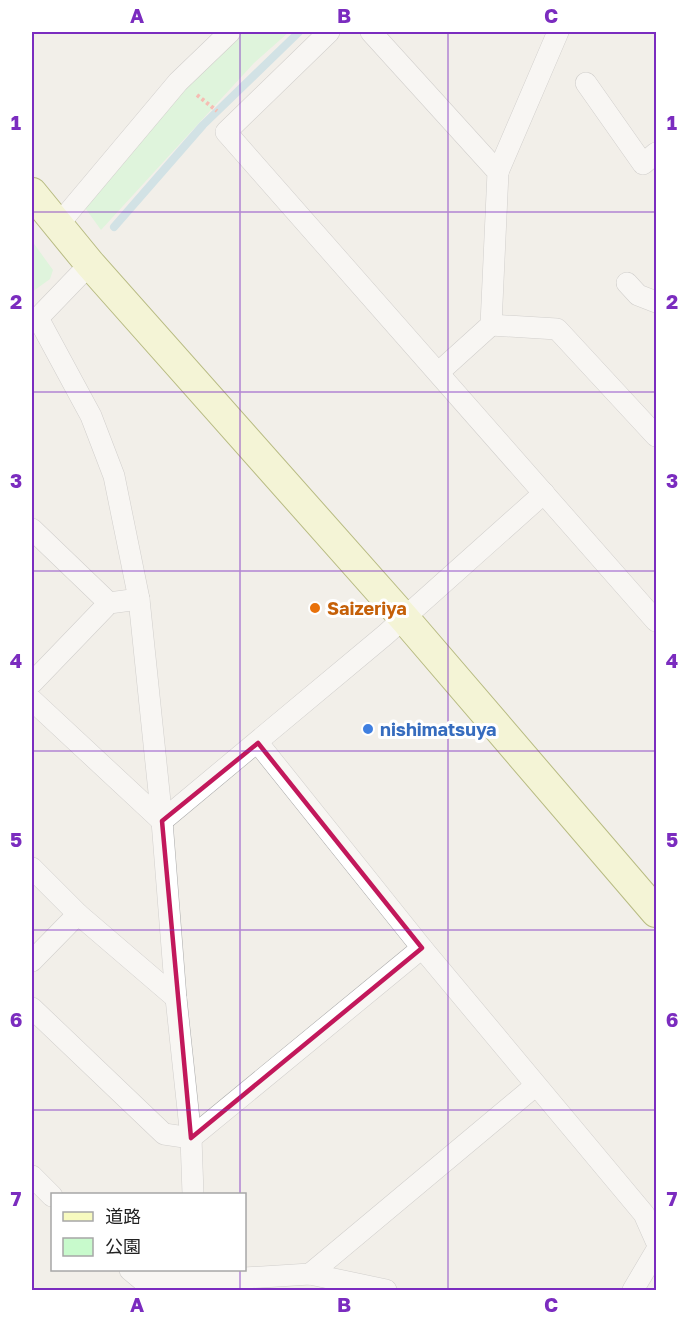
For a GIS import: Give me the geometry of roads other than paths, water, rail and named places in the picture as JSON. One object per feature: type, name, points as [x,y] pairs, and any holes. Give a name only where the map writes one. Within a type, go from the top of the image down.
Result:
[{"type":"street","points":[[58,225],[178,82],[230,32]]},
{"type":"street","points":[[329,32],[226,132],[657,621]]},
{"type":"street","points":[[371,32],[498,172]]},
{"type":"street","points":[[439,372],[491,325],[498,172],[558,32]]},
{"type":"street","points":[[586,83],[643,164],[657,153]]},
{"type":"street","points":[[32,193],[90,264],[404,618],[657,912]]},
{"type":"street","points":[[90,264],[35,320],[91,416],[114,476],[139,599],[191,1138],[193,1193]]},
{"type":"street","points":[[627,283],[638,295],[657,302]]},
{"type":"street","points":[[491,325],[557,329],[657,436]]},
{"type":"street","points":[[162,821],[258,743],[404,618],[544,493]]},
{"type":"street","points":[[32,529],[109,603]]},
{"type":"street","points":[[32,683],[109,603],[139,599]]},
{"type":"street","points":[[32,700],[162,821]]},
{"type":"street","points":[[258,743],[422,948],[644,1215],[657,1241]]},
{"type":"street","points":[[32,868],[78,914],[176,998]]},
{"type":"street","points":[[32,961],[78,914]]},
{"type":"street","points":[[32,1008],[164,1134],[191,1138],[422,948]]},
{"type":"street","points":[[310,1274],[535,1086]]},
{"type":"street","points":[[32,1176],[51,1195]]},
{"type":"street","points":[[633,1290],[657,1251]]},
{"type":"street","points":[[132,1271],[142,1281],[310,1274],[386,1290]]},
{"type":"waterway","points":[[114,227],[203,125],[299,32]]},
{"type":"place","name":"Saizeriya","points":[[315,608]]},
{"type":"place","name":"nishimatsuya","points":[[368,729]]}]
